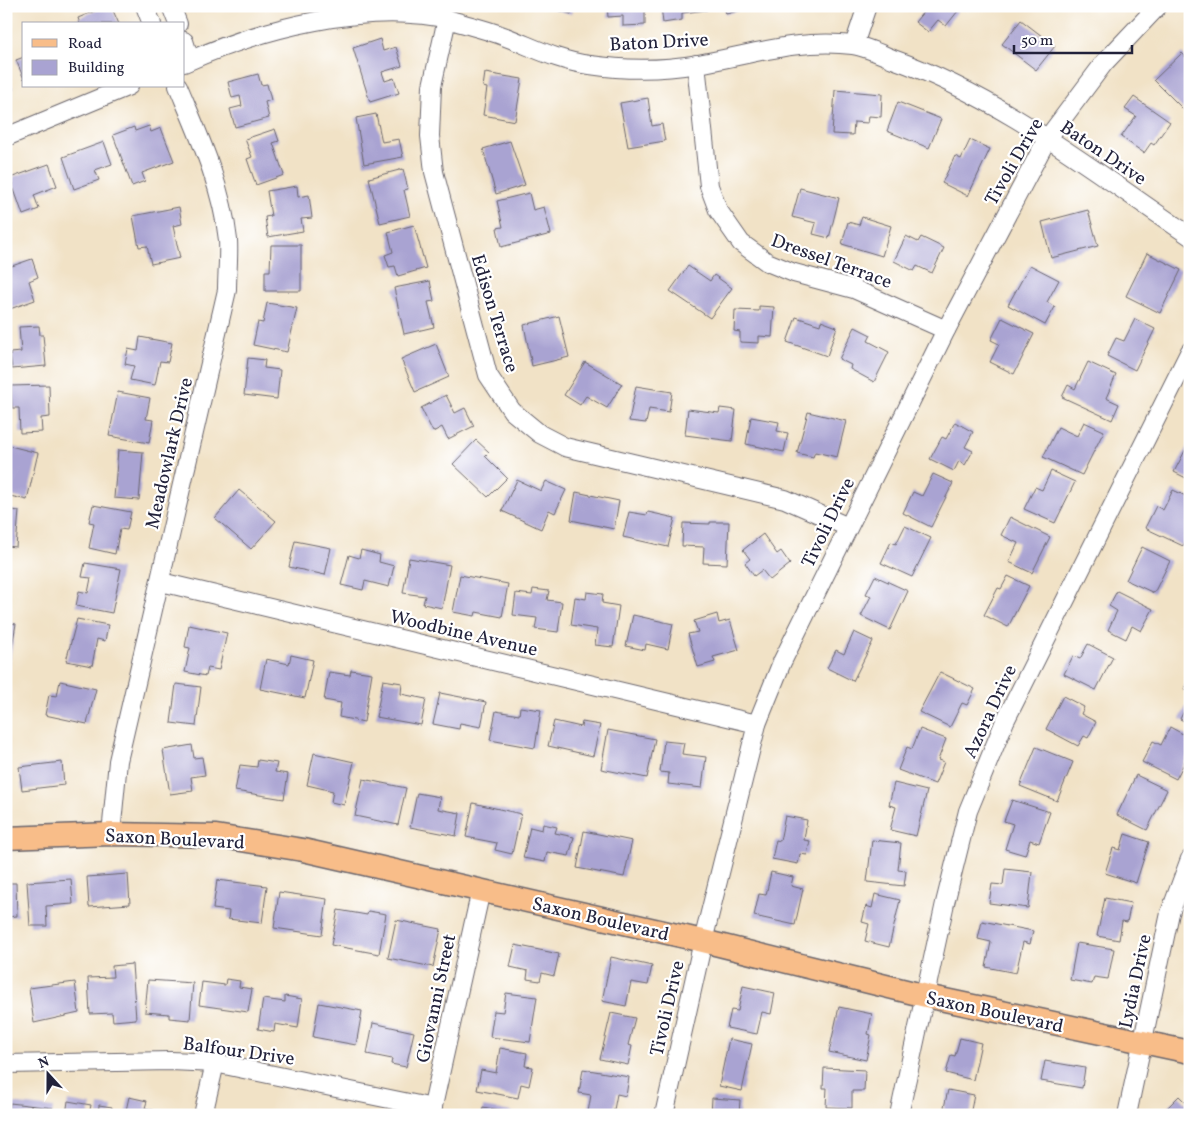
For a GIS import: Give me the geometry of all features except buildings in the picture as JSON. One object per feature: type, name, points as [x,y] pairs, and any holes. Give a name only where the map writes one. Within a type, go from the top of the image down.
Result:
[{"type":"main road","name":"Saxon Boulevard","points":[[6,838],[111,834],[216,836],[303,850],[703,941],[926,996],[1190,1052]]},
{"type":"street","points":[[145,6],[151,22]]},
{"type":"street","points":[[171,6],[177,22]]},
{"type":"street","points":[[854,45],[867,6]]},
{"type":"street","name":"Tivoli Drive","points":[[664,1115],[703,941],[757,724],[782,662],[946,330],[1047,139],[1104,63],[1158,6]]},
{"type":"street","name":"Baton Drive","points":[[187,62],[251,36],[310,20],[364,14],[404,14],[447,19],[498,34],[550,57],[589,65],[639,68],[696,64],[786,45],[854,45],[956,85],[1047,139],[1190,236]]},
{"type":"street","name":"Edison Terrace","points":[[447,19],[432,86],[430,136],[434,172],[488,375],[512,411],[540,434],[565,447],[784,500],[848,527]]},
{"type":"street","points":[[185,48],[187,62]]},
{"type":"street","name":"Dressel Terrace","points":[[696,64],[709,186],[718,210],[741,243],[767,262],[794,273],[854,289],[946,330]]},
{"type":"street","points":[[6,137],[124,88]]},
{"type":"street","name":"Meadowlark Drive","points":[[111,834],[118,761],[161,582],[226,290],[228,241],[219,194],[203,147],[179,88]]},
{"type":"street","name":"Azora Drive","points":[[899,1115],[945,903],[968,811],[1005,721],[1190,351]]},
{"type":"street","name":"Woodbine Avenue","points":[[161,582],[757,724]]},
{"type":"street","name":"Lydia Drive","points":[[1127,1115],[1170,913],[1190,859]]},
{"type":"street","name":"Giovanni Street","points":[[432,1111],[481,890]]},
{"type":"street","name":"Balfour Drive","points":[[6,1064],[171,1061],[215,1063],[432,1111]]},
{"type":"street","points":[[203,1115],[215,1063]]}]
